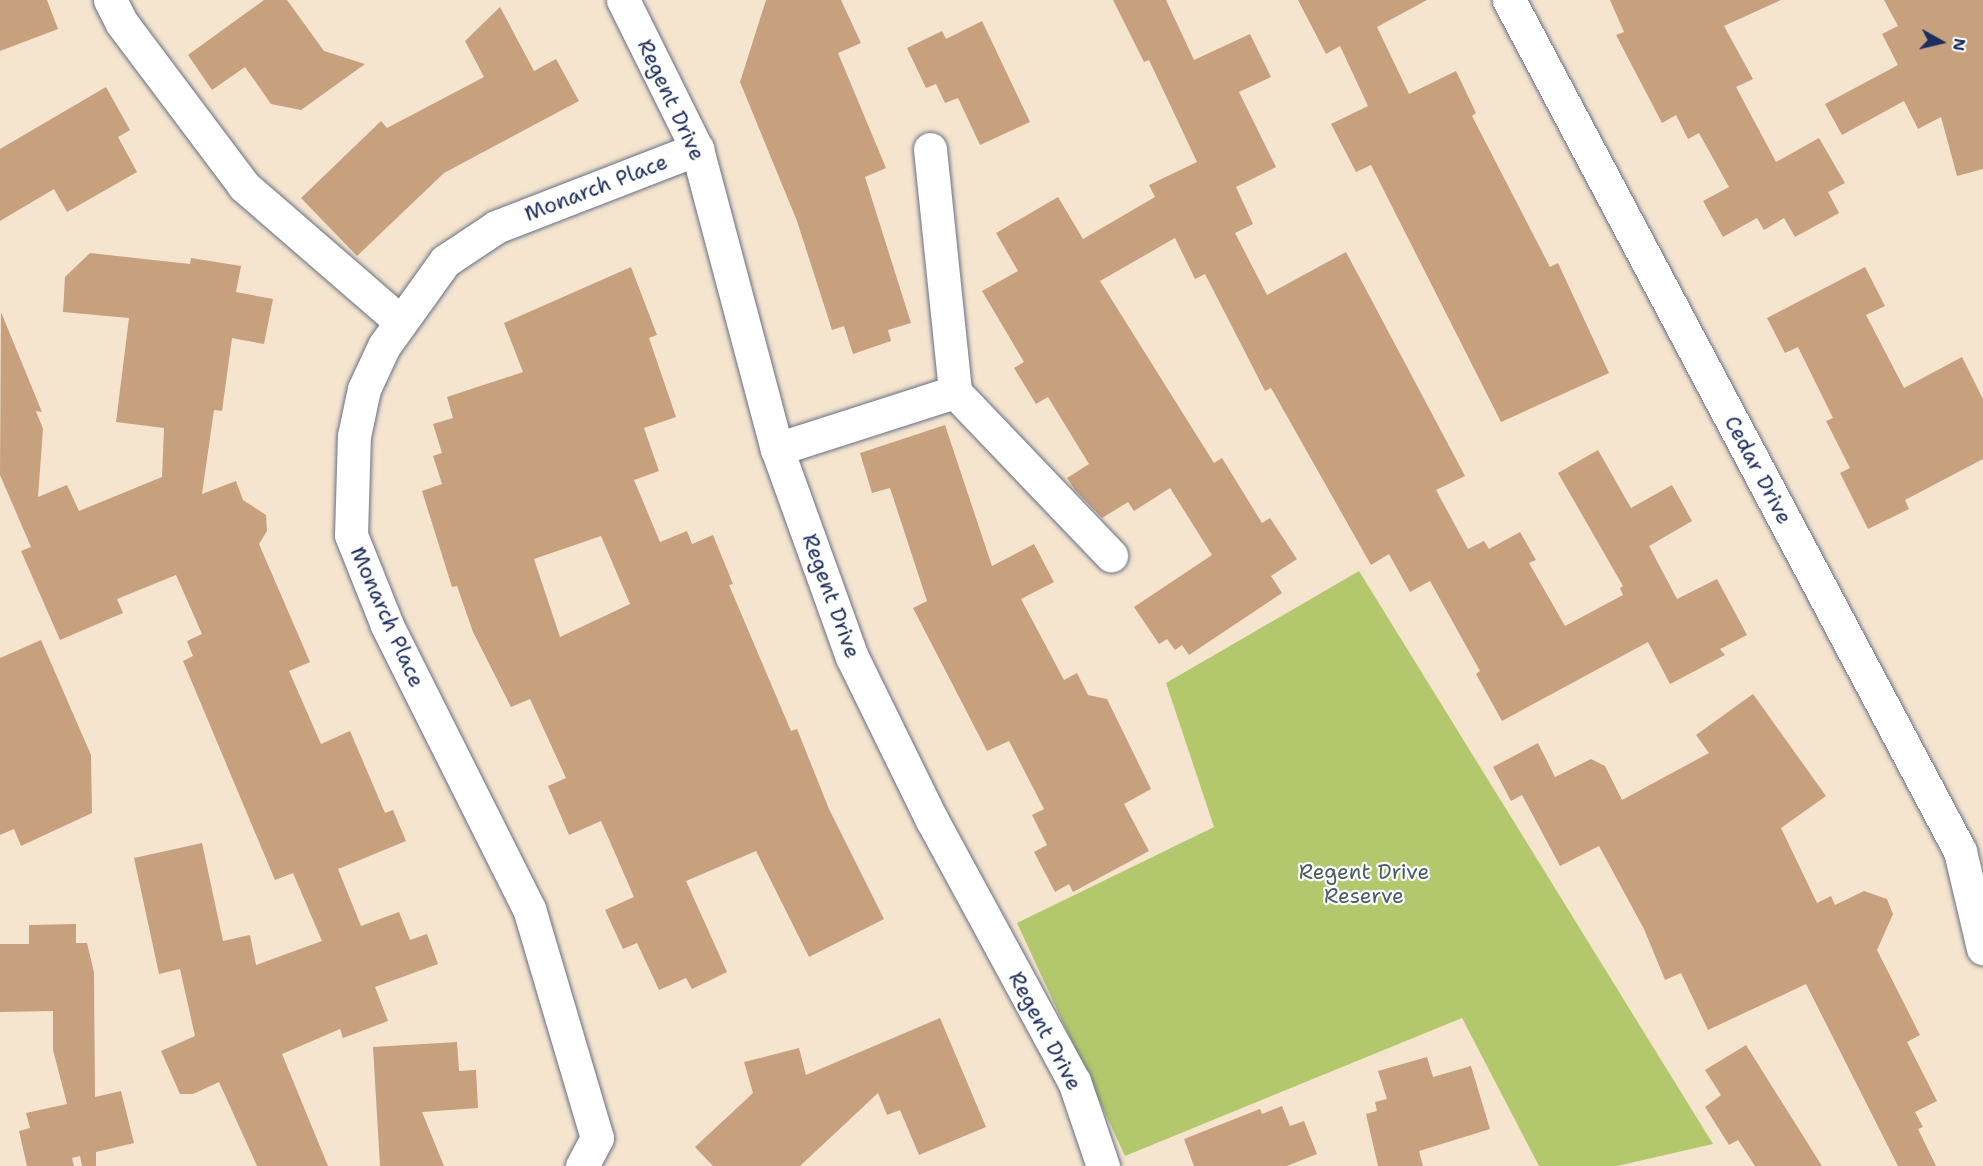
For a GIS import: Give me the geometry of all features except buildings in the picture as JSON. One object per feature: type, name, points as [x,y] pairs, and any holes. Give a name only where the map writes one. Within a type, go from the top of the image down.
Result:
[{"type":"street","points":[[110,0],[121,22],[244,186],[400,321]]},
{"type":"street","name":"Regent Drive","points":[[623,0],[697,149],[777,449],[852,657],[932,820],[1074,1081],[1103,1166]]},
{"type":"street","name":"Cedar Drive","points":[[1509,0],[1960,851],[1983,948]]},
{"type":"street","name":"Monarch Place","points":[[582,1166],[597,1138],[529,909],[387,625],[351,536],[354,436],[364,389],[400,321],[445,261],[496,227],[697,149]]},
{"type":"street","points":[[930,149],[955,392],[1111,555]]},
{"type":"street","points":[[777,449],[955,392]]},
{"type":"green space","name":"Regent Drive Reserve","points":[[1359,571],[1713,1144],[1617,1166],[1539,1166],[1462,1018],[1125,1156],[1017,923],[1214,827],[1166,683]]}]
